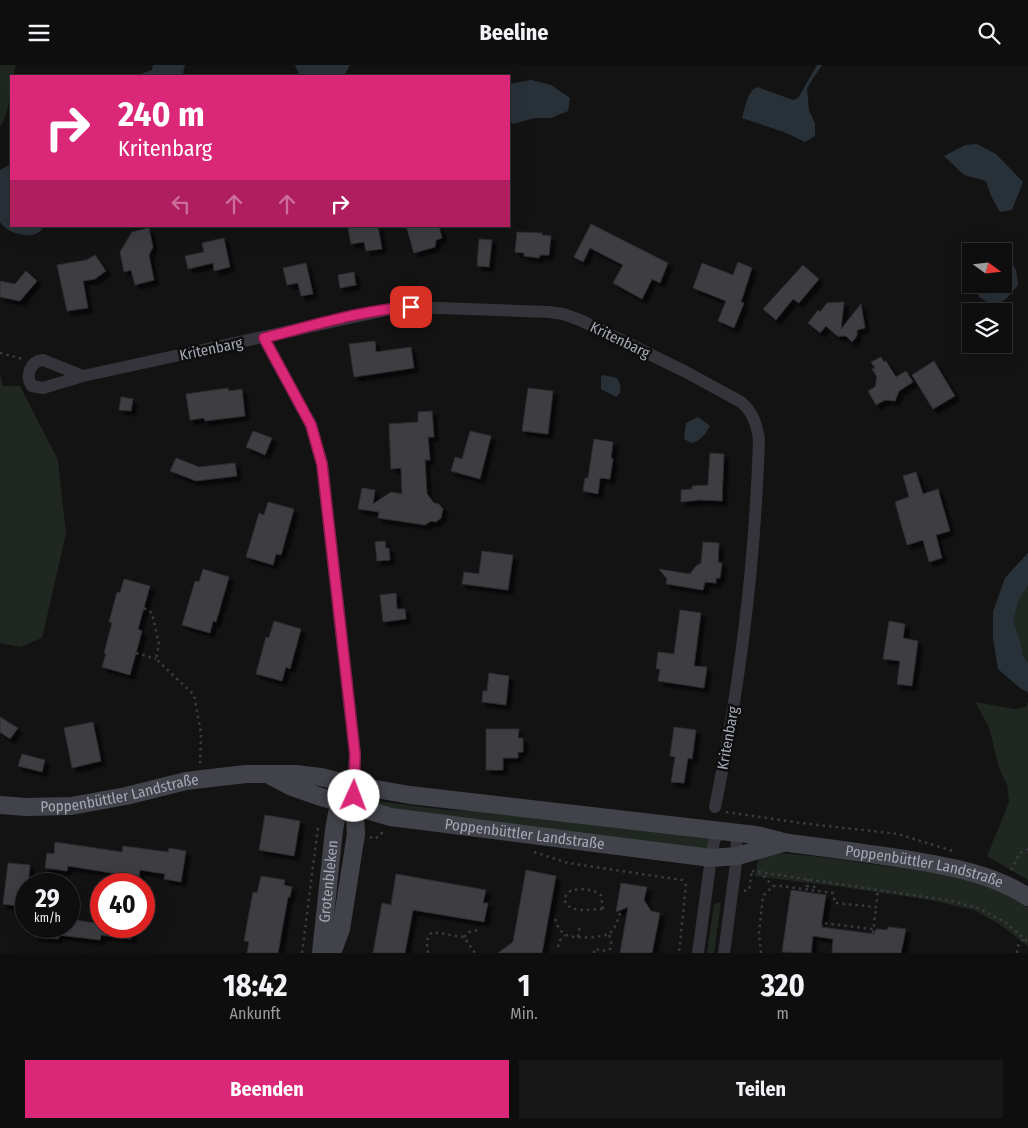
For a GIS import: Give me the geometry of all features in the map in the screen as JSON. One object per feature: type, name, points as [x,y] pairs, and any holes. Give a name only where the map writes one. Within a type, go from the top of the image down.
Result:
[{"type":"main road","name":"Poppenbüttler Landstraße","points":[[0,805],[26,807],[72,806],[199,779],[246,774],[296,774],[322,777],[353,785],[410,795],[736,832],[764,836],[786,842],[931,863],[982,876],[1004,884],[1028,897]]},
{"type":"main road","name":"Poppenbüttler Landstraße","points":[[270,775],[292,787],[347,805],[388,824],[711,858],[737,856],[786,842]]},
{"type":"main road","name":"Grotenbleken","points":[[321,953],[334,830],[347,805],[353,785]]},
{"type":"main road","name":"Grotenbleken","points":[[332,953],[341,929],[361,836],[347,805]]},
{"type":"main road","points":[[361,836],[376,822],[388,824]]},
{"type":"main road","name":"Grotenbleken","points":[[341,929],[344,953]]},
{"type":"street","name":"Kritenbarg","points":[[36,362],[32,366],[28,377],[30,384],[36,388],[42,388],[84,376],[264,338],[364,314],[396,308],[440,308],[563,314],[580,320],[730,394],[748,407],[757,427],[759,440],[755,531],[744,638],[727,748],[715,807]]},
{"type":"street","points":[[264,338],[311,425],[322,464],[354,737],[355,767],[353,785]]},
{"type":"street","points":[[36,362],[39,360],[46,361],[84,376]]},
{"type":"street","points":[[698,953],[711,858],[714,841],[719,831]]},
{"type":"street","points":[[724,953],[737,856],[736,832]]},
{"type":"path","points":[[0,353],[36,362]]},
{"type":"path","points":[[144,608],[152,613],[159,644],[156,659]]},
{"type":"path","points":[[136,653],[156,659],[194,695],[201,733],[199,779]]},
{"type":"path","points":[[729,813],[898,834],[956,852],[964,857]]},
{"type":"path","points":[[361,836],[375,839],[388,824]]},
{"type":"path","points":[[302,953],[318,827]]},
{"type":"path","points":[[1004,884],[1020,853],[1028,849]]},
{"type":"path","points":[[530,851],[568,863],[682,880],[686,885],[686,891],[679,953]]},
{"type":"path","points":[[752,871],[952,901],[978,908],[1005,922],[1028,942]]},
{"type":"path","points":[[759,871],[773,886]]},
{"type":"path","points":[[808,879],[807,886],[815,887],[814,891]]},
{"type":"path","points":[[761,953],[758,933],[763,896],[773,886],[833,893],[835,903],[876,907]]},
{"type":"path","points":[[873,933],[878,889]]},
{"type":"path","points":[[571,890],[595,891],[601,895],[604,910],[576,910],[569,907],[564,898],[571,890]]},
{"type":"path","points":[[555,919],[557,926],[565,935],[591,937],[609,933],[621,911]]},
{"type":"path","points":[[817,929],[817,927],[821,928],[822,923],[873,929]]},
{"type":"path","points":[[578,937],[580,924]]},
{"type":"path","points":[[428,953],[426,942],[432,932],[464,937],[470,932],[479,930]]},
{"type":"path","points":[[594,953],[594,949],[608,951],[610,949],[612,943],[609,933]]},
{"type":"path","points":[[558,947],[560,940],[565,935]]},
{"type":"path","points":[[464,937],[474,953]]},
{"type":"path","points":[[1017,953],[1018,946],[1024,938]]},
{"type":"shaded area","points":[[0,65],[16,65],[13,75],[10,75],[10,96],[0,127]]},
{"type":"shaded area","points":[[153,65],[185,65],[183,73],[185,75],[138,75],[152,70]]},
{"type":"shaded area","points":[[295,65],[350,65],[345,75],[300,75]]},
{"type":"shaded area","points":[[817,65],[822,65],[807,88],[809,110],[815,124],[815,136],[805,142],[784,132],[742,118],[747,101],[754,89],[757,87],[793,100],[798,98]]},
{"type":"shaded area","points":[[531,80],[551,85],[570,98],[568,111],[551,118],[535,118],[513,124],[510,121],[510,84]]},
{"type":"shaded area","points":[[977,144],[996,154],[1023,182],[1012,210],[1000,212],[991,196],[986,181],[964,175],[944,156],[965,145]]},
{"type":"shaded area","points":[[10,165],[10,227],[43,227],[41,231],[36,234],[23,235],[9,230],[0,222],[0,170]]},
{"type":"shaded area","points":[[1012,263],[1016,270],[1018,285],[1012,292]]},
{"type":"shaded area","points":[[978,293],[1011,293],[999,303],[989,303],[979,297]]},
{"type":"shaded area","points":[[0,374],[3,386],[20,386],[58,460],[66,534],[42,638],[20,647],[0,643]]},
{"type":"shaded area","points":[[603,375],[617,378],[620,383],[620,393],[616,397],[601,389],[601,377]]},
{"type":"shaded area","points":[[698,417],[710,426],[702,437],[691,443],[684,439],[686,423]]},
{"type":"shaded area","points":[[1028,553],[1028,692],[1020,688],[998,669],[993,637],[993,612],[1005,578]]},
{"type":"shaded area","points":[[1028,553],[1028,585],[1018,601],[1013,621],[1023,656],[1028,663],[1028,692],[1020,688],[998,669],[993,637],[993,612],[1005,578]]},
{"type":"shaded area","points":[[1028,701],[1028,880],[987,856],[1009,802],[1007,785],[999,768],[989,727],[975,702],[1015,709],[1026,707]]},
{"type":"shaded area","points":[[377,801],[446,810],[498,812],[706,837],[710,840],[710,844],[706,849],[701,850],[408,812],[375,804]]},
{"type":"shaded area","points":[[764,853],[818,857],[932,873],[972,881],[1010,896],[1028,907],[1028,946],[999,924],[974,910],[930,900],[755,876],[759,858]]},
{"type":"shaded area","points":[[721,902],[714,953],[707,953],[714,904]]},
{"type":"building","points":[[591,224],[668,263],[660,283],[652,279],[642,299],[613,283],[623,265],[590,248],[583,262],[574,257]]},
{"type":"building","points":[[378,227],[382,249],[366,251],[364,242],[351,244],[348,228]]},
{"type":"building","points":[[406,227],[439,227],[442,238],[436,240],[435,247],[414,253]]},
{"type":"building","points":[[149,228],[153,247],[149,255],[154,280],[135,285],[131,270],[124,272],[120,252],[132,232]]},
{"type":"building","points":[[517,232],[542,233],[542,235],[551,236],[549,255],[540,255],[539,258],[524,256],[524,253],[515,252]]},
{"type":"building","points":[[224,238],[230,267],[214,271],[213,263],[188,269],[185,256],[204,252],[202,243]]},
{"type":"building","points":[[479,239],[492,240],[489,267],[477,266]]},
{"type":"building","points":[[95,255],[106,271],[95,279],[83,281],[88,308],[67,311],[57,265],[87,260]]},
{"type":"building","points":[[738,262],[752,268],[741,302],[744,303],[734,328],[718,321],[726,301],[693,288],[702,263],[733,275]]},
{"type":"building","points":[[306,263],[313,294],[301,296],[298,283],[287,285],[283,268]]},
{"type":"building","points":[[803,265],[819,279],[799,303],[793,299],[776,320],[763,309]]},
{"type":"building","points":[[26,271],[37,281],[20,301],[0,297],[0,281],[15,284]]},
{"type":"building","points":[[354,272],[356,285],[340,288],[338,275]]},
{"type":"building","points":[[844,302],[841,329],[861,304],[865,328],[857,330],[857,336],[852,342],[846,336],[840,337],[836,335],[826,326],[820,333],[808,323],[818,310],[820,312],[827,303]]},
{"type":"building","points":[[375,341],[376,352],[411,347],[414,368],[354,377],[349,344]]},
{"type":"building","points":[[881,357],[884,362],[886,361],[896,377],[906,371],[913,382],[899,391],[895,401],[885,400],[876,405],[868,391],[875,387],[877,377],[872,369],[875,368],[871,362]]},
{"type":"building","points":[[934,361],[955,396],[933,409],[912,375]]},
{"type":"building","points":[[228,388],[229,391],[242,389],[245,416],[205,421],[204,418],[190,420],[186,394]]},
{"type":"building","points":[[528,388],[553,391],[548,434],[522,431]]},
{"type":"building","points":[[121,397],[133,399],[131,411],[119,410]]},
{"type":"building","points":[[432,411],[434,437],[428,437],[430,460],[425,460],[427,494],[434,503],[439,504],[443,509],[441,518],[436,522],[431,521],[425,525],[378,518],[379,512],[358,509],[362,488],[375,490],[373,504],[391,492],[402,494],[401,468],[391,469],[389,424],[418,422],[418,412]]},
{"type":"building","points":[[253,431],[272,438],[265,455],[246,447]]},
{"type":"building","points":[[470,431],[491,436],[480,479],[451,471],[455,457],[462,459]]},
{"type":"building","points":[[594,439],[613,442],[610,479],[600,478],[598,494],[583,491],[585,478],[588,478]]},
{"type":"building","points":[[710,453],[724,454],[722,501],[700,500],[681,502],[681,490],[692,489],[692,486],[708,485]]},
{"type":"building","points":[[176,458],[199,467],[235,463],[237,476],[196,481],[170,471]]},
{"type":"building","points":[[916,472],[923,494],[938,489],[950,531],[936,535],[942,558],[929,562],[923,540],[907,545],[895,502],[909,497],[903,476]]},
{"type":"building","points":[[268,502],[294,509],[281,555],[276,554],[273,565],[246,557],[259,513],[264,515]]},
{"type":"building","points":[[385,541],[386,548],[389,548],[390,560],[377,561],[375,542]]},
{"type":"building","points":[[703,542],[719,543],[718,562],[722,563],[720,578],[716,578],[716,583],[705,582],[703,590],[666,584],[667,579],[659,569],[690,574],[701,563]]},
{"type":"building","points":[[482,551],[513,555],[508,590],[462,584],[464,572],[479,574]]},
{"type":"building","points":[[203,569],[229,577],[216,622],[213,621],[210,633],[182,625],[195,581],[199,582]]},
{"type":"building","points":[[124,579],[150,586],[138,629],[142,631],[130,675],[102,667],[112,623],[109,622],[117,592],[120,593]]},
{"type":"building","points":[[396,593],[397,609],[405,609],[406,619],[383,622],[380,595]]},
{"type":"building","points":[[680,610],[701,613],[694,666],[707,667],[704,688],[658,681],[660,669],[656,669],[658,652],[674,654]]},
{"type":"building","points":[[274,621],[301,629],[290,669],[286,667],[282,681],[256,674],[266,637],[269,638]]},
{"type":"building","points":[[889,621],[905,624],[903,638],[918,641],[912,686],[897,684],[900,661],[883,659]]},
{"type":"building","points":[[489,673],[509,676],[506,705],[482,702],[483,691],[487,691]]},
{"type":"building","points":[[0,717],[18,728],[10,739],[0,732]]},
{"type":"building","points":[[93,722],[101,761],[72,768],[64,728]]},
{"type":"building","points":[[674,727],[696,730],[692,759],[688,758],[684,783],[671,782],[675,757],[670,756]]},
{"type":"building","points":[[486,729],[519,729],[518,738],[523,738],[523,752],[518,752],[518,758],[503,758],[503,770],[486,770]]},
{"type":"building","points":[[22,754],[45,760],[42,772],[18,766]]},
{"type":"building","points":[[265,815],[300,821],[294,856],[259,850]]},
{"type":"building","points":[[55,842],[122,852],[123,846],[168,852],[169,848],[186,851],[181,882],[164,879],[165,874],[140,870],[139,873],[112,873],[68,866],[67,871],[45,868],[47,853],[54,854]]},
{"type":"building","points":[[8,863],[30,865],[29,873],[15,873],[15,906],[3,904]]},
{"type":"building","points":[[526,870],[556,876],[542,953],[498,953],[513,942]]},
{"type":"building","points":[[396,874],[486,890],[483,903],[488,903],[484,922],[413,910],[405,953],[373,953],[382,903],[391,905]]},
{"type":"building","points":[[261,876],[285,880],[284,885],[292,887],[290,897],[288,897],[278,953],[247,953],[249,942],[244,941],[253,892],[257,893]]},
{"type":"building","points":[[621,883],[647,887],[644,900],[651,911],[660,913],[652,953],[620,953],[628,907],[616,912]]},
{"type":"building","points":[[791,890],[826,895],[821,927],[874,934],[876,929],[887,930],[888,927],[906,929],[901,953],[832,953],[833,939],[813,936],[811,953],[782,952]]},
{"type":"building","points":[[80,921],[90,922],[90,938],[100,938],[100,940],[80,938]]},
{"type":"route","points":[[354,796],[355,754],[353,729],[322,464],[311,425],[264,338],[364,314],[411,307]]}]
